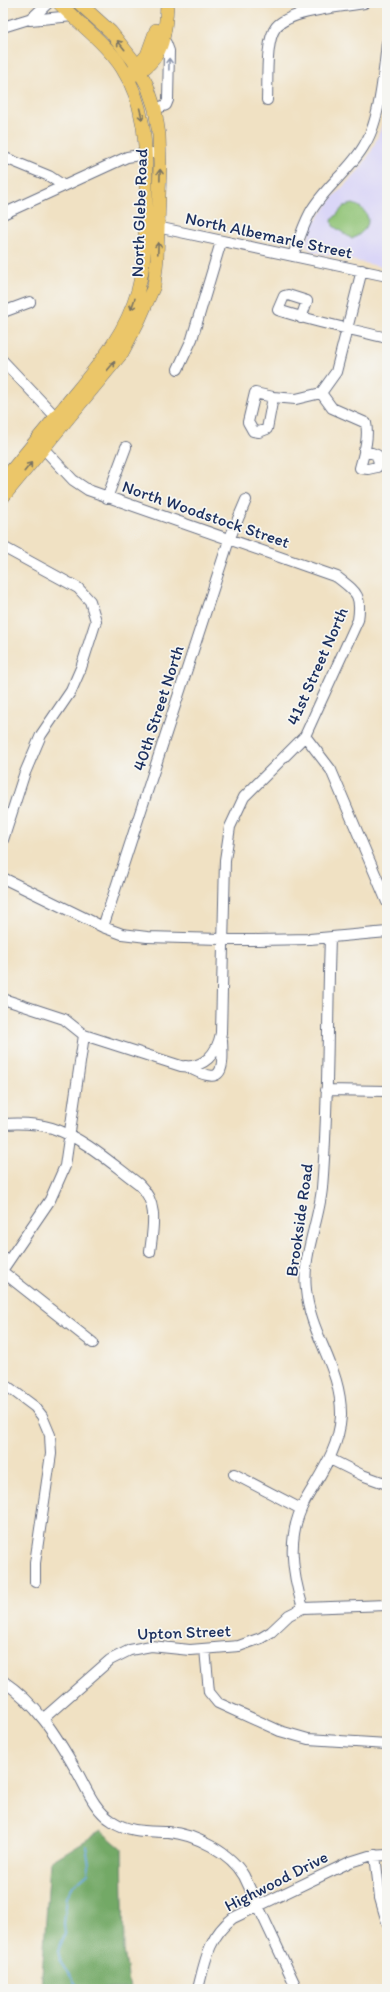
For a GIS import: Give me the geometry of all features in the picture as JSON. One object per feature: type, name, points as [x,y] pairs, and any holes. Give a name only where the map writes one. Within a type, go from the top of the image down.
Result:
[{"type":"main road","name":"North Glebe Road","points":[[3,482],[102,361],[124,328],[134,302],[141,276],[145,225],[146,153],[142,117],[127,77],[110,53],[59,3]]},
{"type":"main road","name":"North Glebe Road","points":[[3,497],[122,353],[154,286],[159,228],[160,153],[155,109],[139,69],[118,40],[79,3]]},
{"type":"main road","points":[[139,69],[153,40],[158,22],[159,3]]},
{"type":"main road","points":[[127,77],[154,60],[161,41],[167,3]]},
{"type":"street","points":[[28,20],[37,15],[48,3]]},
{"type":"street","points":[[267,100],[269,45],[276,27],[291,17],[364,3]]},
{"type":"street","points":[[3,27],[28,20],[73,16]]},
{"type":"street","points":[[155,109],[166,105],[168,100],[169,51],[167,45],[161,41]]},
{"type":"street","points":[[293,256],[310,213],[328,189],[352,164],[366,143],[374,119],[384,73],[387,43]]},
{"type":"street","points":[[3,214],[127,157],[146,153],[160,153]]},
{"type":"street","points":[[3,157],[49,176],[64,186]]},
{"type":"street","name":"North Albemarle Street","points":[[145,225],[387,276]]},
{"type":"street","points":[[178,369],[192,339],[221,242]]},
{"type":"street","points":[[273,397],[296,399],[321,392],[336,372],[362,270]]},
{"type":"street","points":[[3,312],[30,302]]},
{"type":"street","points":[[301,318],[325,325],[348,328],[387,338]]},
{"type":"street","points":[[3,361],[56,417]]},
{"type":"street","points":[[321,392],[332,408],[366,424],[368,434],[364,450]]},
{"type":"street","points":[[106,498],[126,447]]},
{"type":"street","name":"North Woodstock Street","points":[[43,448],[73,480],[88,490],[106,498],[337,577],[357,593],[360,604]]},
{"type":"street","name":"40th Street North","points":[[103,927],[230,540],[246,500]]},
{"type":"street","points":[[3,547],[78,588],[90,602],[96,621],[81,668],[71,691],[41,735],[24,775],[3,840]]},
{"type":"street","name":"41st Street North","points":[[221,1033],[225,860],[230,827],[244,797],[305,736],[358,620],[360,604]]},
{"type":"street","points":[[305,736],[331,770],[387,902]]},
{"type":"street","points":[[3,878],[103,927],[122,934],[147,937],[258,940],[330,938],[387,932]]},
{"type":"street","name":"Brookside Road","points":[[303,1608],[295,1582],[292,1552],[296,1523],[302,1509],[330,1459],[339,1432],[341,1402],[335,1372],[312,1318],[306,1290],[305,1274],[309,1247],[320,1206],[322,1188],[330,938]]},
{"type":"street","points":[[3,999],[64,1019],[84,1035],[186,1066],[208,1077],[217,1074],[223,1064],[221,1033]]},
{"type":"street","points":[[186,1066],[194,1066],[208,1059],[218,1048],[221,1033]]},
{"type":"street","points":[[3,1269],[50,1200],[65,1166],[71,1135],[84,1035]]},
{"type":"street","points":[[326,1090],[387,1091]]},
{"type":"street","points":[[3,1124],[26,1123],[50,1127],[71,1135],[138,1184],[147,1194],[152,1203],[154,1221],[150,1252]]},
{"type":"street","points":[[3,1272],[93,1343]]},
{"type":"street","points":[[3,1384],[35,1407],[42,1416],[50,1435],[51,1454],[34,1563],[35,1582]]},
{"type":"street","points":[[330,1459],[362,1475],[387,1484]]},
{"type":"street","points":[[234,1474],[302,1509]]},
{"type":"street","name":"Upton Street","points":[[44,1718],[110,1660],[130,1650],[151,1646],[190,1650],[239,1646],[250,1643],[271,1632],[289,1615],[303,1608],[387,1605]]},
{"type":"street","points":[[205,1649],[209,1692],[218,1703],[280,1731],[308,1739],[387,1744]]},
{"type":"street","points":[[3,1681],[31,1703],[44,1718],[60,1741],[96,1806],[108,1818],[130,1830],[178,1834],[223,1853],[241,1872],[297,1989]]},
{"type":"street","name":"Highwood Drive","points":[[198,1989],[207,1953],[218,1932],[233,1918],[350,1862],[375,1856],[387,1855]]},
{"type":"street","points":[[375,1856],[380,1898],[387,1922]]},
{"type":"shaded area","points":[[387,105],[387,268],[314,252],[306,247],[314,223],[334,196],[359,170],[371,152],[380,131]]},
{"type":"green space","points":[[353,204],[364,211],[367,215],[368,223],[363,231],[352,239],[333,226],[332,220],[344,206]]},
{"type":"green space","points":[[101,1831],[122,1849],[124,1950],[130,1989],[41,1989],[50,1862]]},
{"type":"waterway","points":[[79,1989],[60,1960],[58,1951],[65,1934],[64,1924],[67,1896],[73,1886],[88,1873],[89,1865],[86,1846]]}]
